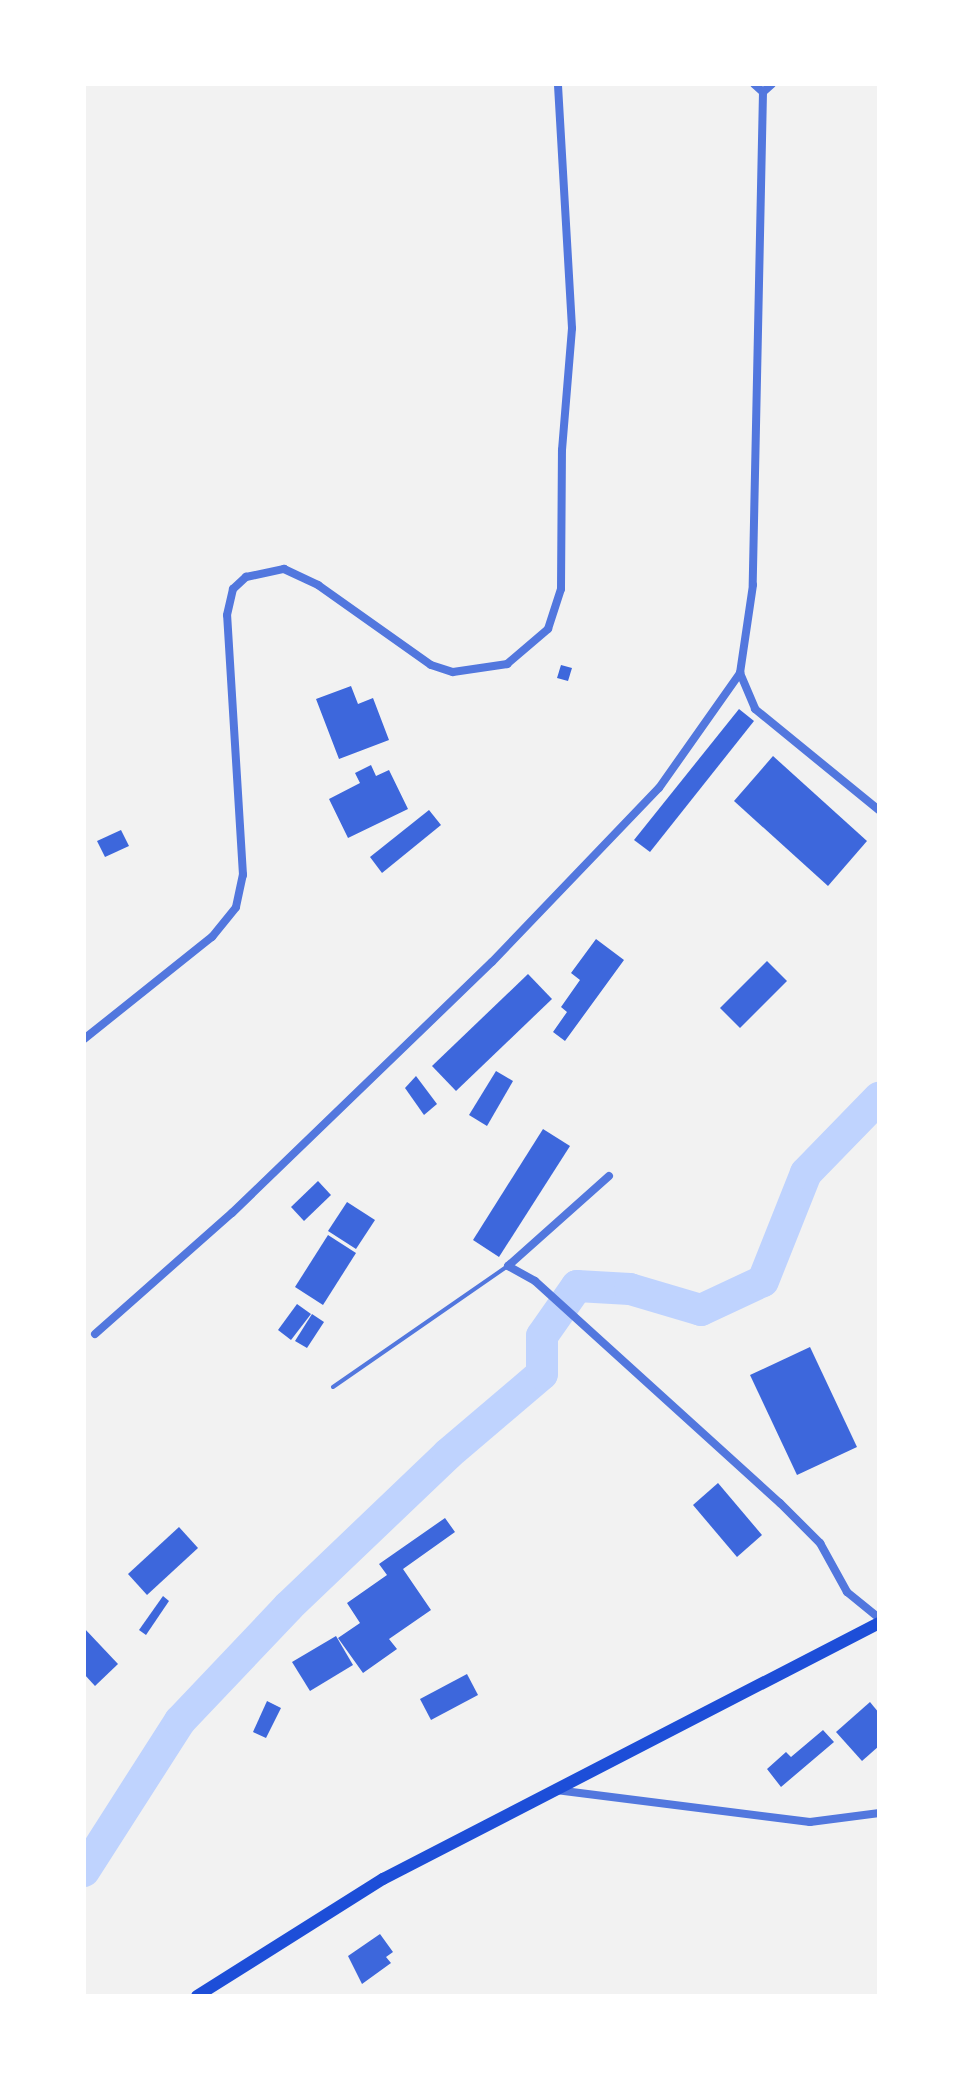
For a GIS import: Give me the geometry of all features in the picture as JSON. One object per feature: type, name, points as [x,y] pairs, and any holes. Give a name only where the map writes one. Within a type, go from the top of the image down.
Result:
[{"type":"main road","points":[[197,1996],[383,1879],[879,1621]]},
{"type":"street","points":[[84,1039],[212,937],[236,907],[243,875],[227,615],[233,589],[246,577],[284,569],[318,585],[431,665],[453,672],[507,664],[548,629],[561,589],[562,450],[572,328],[558,84]]},
{"type":"street","points":[[754,84],[763,92]]},
{"type":"street","points":[[95,1334],[232,1213],[492,962],[659,788],[740,673],[753,585],[763,92],[772,84]]},
{"type":"street","points":[[740,673],[755,709],[879,810]]},
{"type":"street","points":[[609,1176],[508,1266],[535,1281],[820,1543],[847,1592],[879,1621]]},
{"type":"street","points":[[555,1790],[810,1822],[879,1813]]},
{"type":"lane","points":[[333,1387],[508,1266]]},
{"type":"building","points":[[561,665],[572,668],[568,681],[557,678]]},
{"type":"building","points":[[351,686],[358,704],[373,698],[389,740],[339,759],[316,699]]},
{"type":"building","points":[[739,709],[754,721],[650,852],[634,840]]},
{"type":"building","points":[[773,756],[867,841],[828,886],[734,801]]},
{"type":"building","points":[[371,765],[376,776],[389,770],[408,809],[348,838],[329,799],[360,783],[355,773]]},
{"type":"building","points":[[429,810],[441,825],[382,873],[370,857]]},
{"type":"building","points":[[121,830],[129,846],[105,857],[97,841]]},
{"type":"building","points":[[596,939],[624,960],[565,1041],[553,1032],[567,1012],[561,1007],[580,980],[571,973]]},
{"type":"building","points":[[767,961],[787,981],[740,1028],[720,1008]]},
{"type":"building","points":[[528,974],[552,999],[456,1091],[432,1066]]},
{"type":"building","points":[[496,1071],[513,1081],[487,1126],[469,1115]]},
{"type":"building","points":[[416,1076],[437,1104],[424,1115],[405,1088]]},
{"type":"building","points":[[543,1129],[570,1146],[499,1257],[473,1240]]},
{"type":"building","points":[[318,1181],[331,1195],[304,1221],[291,1207]]},
{"type":"building","points":[[347,1202],[375,1220],[356,1249],[328,1231]]},
{"type":"building","points":[[328,1235],[356,1253],[323,1305],[295,1287]]},
{"type":"building","points":[[297,1304],[311,1314],[291,1340],[278,1330]]},
{"type":"building","points":[[312,1314],[324,1322],[307,1348],[295,1341]]},
{"type":"building","points":[[810,1347],[857,1447],[797,1475],[750,1375]]},
{"type":"building","points":[[718,1483],[762,1535],[737,1557],[693,1505]]},
{"type":"building","points":[[445,1518],[455,1532],[403,1569],[431,1610],[389,1639],[397,1649],[363,1673],[338,1638],[360,1623],[347,1603],[387,1575],[379,1564]]},
{"type":"building","points":[[179,1527],[198,1548],[147,1595],[128,1574]]},
{"type":"building","points":[[163,1596],[169,1601],[146,1635],[139,1630]]},
{"type":"building","points":[[84,1628],[118,1664],[95,1686],[84,1674]]},
{"type":"building","points":[[336,1636],[353,1665],[310,1691],[292,1662]]},
{"type":"building","points":[[467,1674],[478,1695],[431,1720],[420,1699]]},
{"type":"building","points":[[267,1701],[281,1708],[266,1738],[253,1732]]},
{"type":"building","points":[[870,1702],[879,1713],[879,1746],[862,1761],[836,1732]]},
{"type":"building","points":[[823,1730],[834,1742],[781,1787],[767,1769],[786,1752],[791,1757]]},
{"type":"building","points":[[380,1934],[393,1952],[386,1957],[391,1963],[362,1984],[348,1956]]},
{"type":"waterway","points":[[84,1871],[180,1721],[288,1607],[448,1454],[542,1374],[542,1336],[577,1286],[630,1289],[701,1310],[763,1281],[806,1173],[879,1098]]}]
